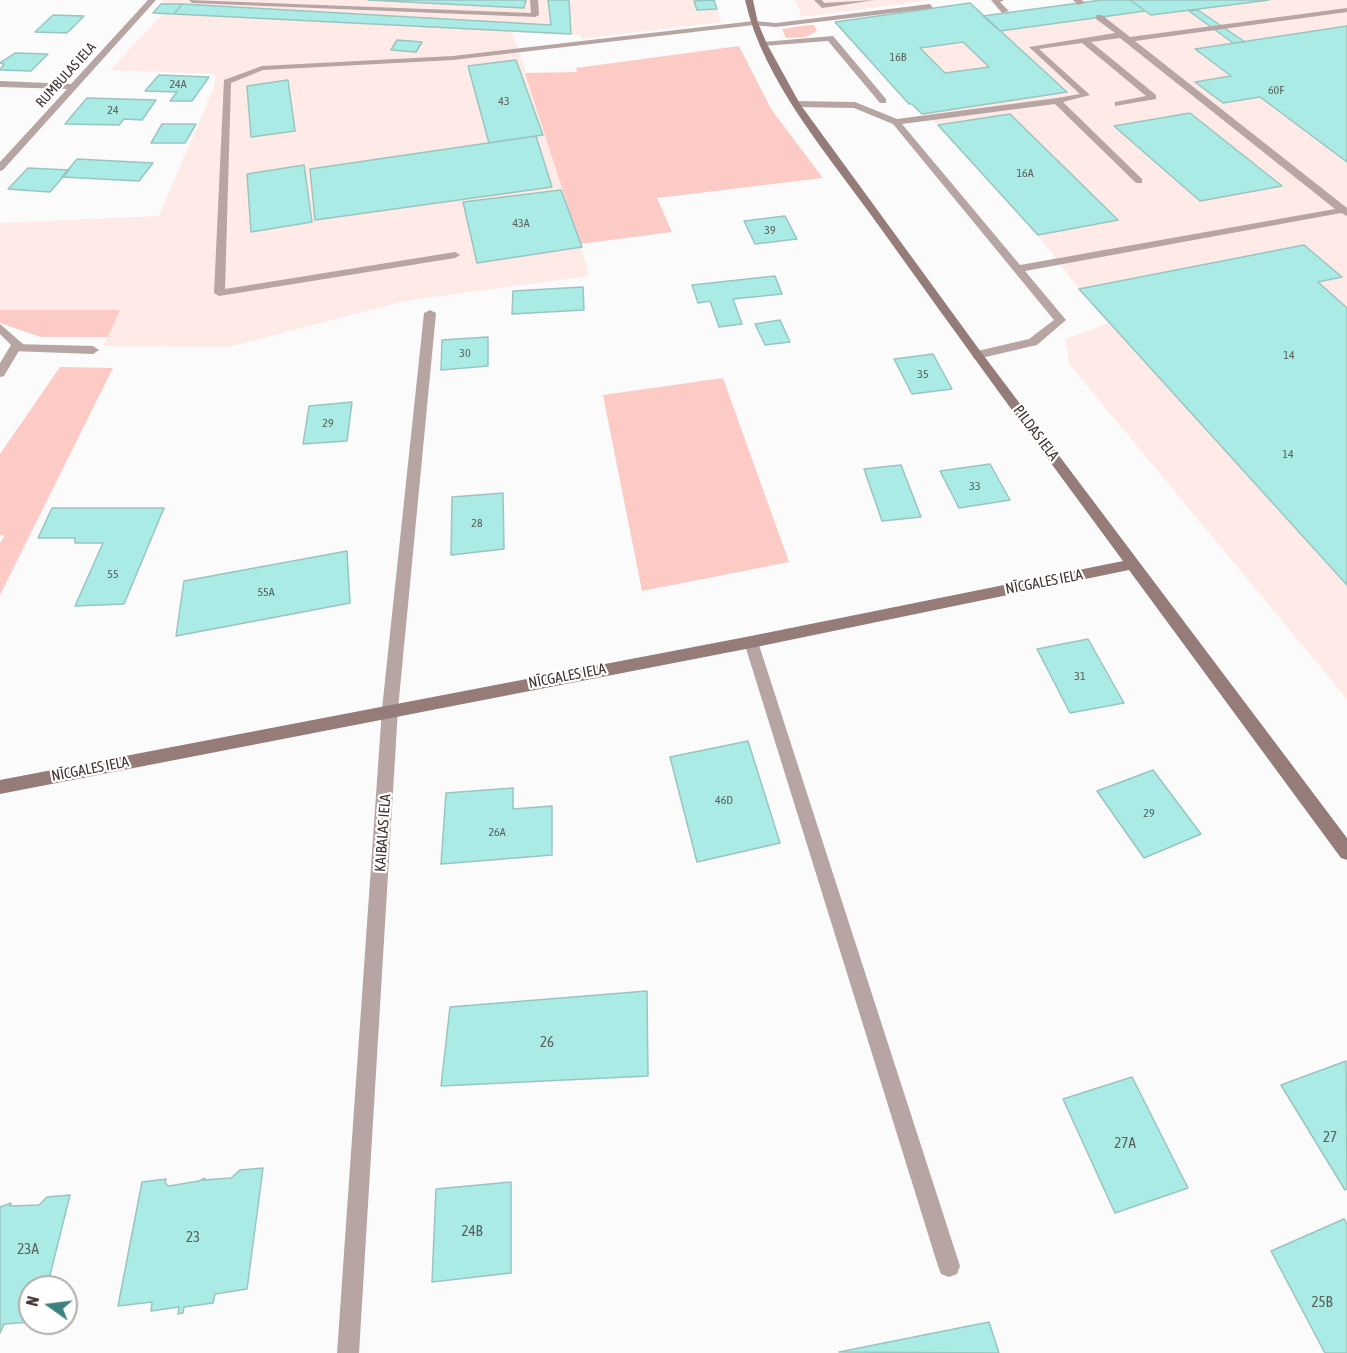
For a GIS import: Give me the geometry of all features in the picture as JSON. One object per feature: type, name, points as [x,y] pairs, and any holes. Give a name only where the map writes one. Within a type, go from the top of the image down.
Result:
[{"type":"street","name":"RUMBULAS IELA","points":[[0,168],[152,0]]},
{"type":"street","points":[[192,1],[289,2],[535,15],[534,0]]},
{"type":"street","name":"PILDAS IELA","points":[[749,0],[754,23],[763,44],[796,104],[977,355],[1347,852]]},
{"type":"street","points":[[818,0],[822,6],[872,0]]},
{"type":"street","points":[[1000,0],[994,1],[1005,11]]},
{"type":"street","points":[[455,255],[219,293],[227,82],[262,68],[453,58],[754,23],[776,26],[930,6]]},
{"type":"street","points":[[896,122],[1057,101],[1086,95],[1033,47],[1347,10]]},
{"type":"street","points":[[1099,17],[1346,212]]},
{"type":"street","points":[[820,20],[830,38],[883,101]]},
{"type":"street","points":[[763,44],[830,38]]},
{"type":"street","points":[[1084,40],[1153,97],[1118,104]]},
{"type":"street","points":[[0,84],[73,87]]},
{"type":"street","points":[[1057,101],[1139,182]]},
{"type":"street","points":[[796,104],[855,105],[896,122],[1060,320],[1033,342],[977,355]]},
{"type":"street","points":[[1018,269],[1346,212]]},
{"type":"street","name":"KAIBALAS IELA","points":[[348,1353],[390,709],[430,313]]},
{"type":"street","points":[[0,328],[17,344],[0,373]]},
{"type":"street","points":[[15,348],[93,350]]},
{"type":"street","name":"NĪCGALES IELA","points":[[0,787],[390,709],[751,642],[1134,564]]},
{"type":"street","points":[[751,642],[949,1266]]},
{"type":"shaded area","points":[[164,0],[567,0],[570,19],[569,0],[714,0],[721,22],[581,39],[581,35],[512,32],[560,172],[589,276],[404,301],[229,347],[103,346],[120,310],[0,310],[0,223],[159,216],[214,87],[216,74],[110,70],[163,14],[153,13]]},
{"type":"shaded area","points":[[795,0],[932,0],[802,17]]},
{"type":"shaded area","points":[[1101,0],[1347,0],[1347,699],[1069,364],[1066,339],[1109,323],[1079,289],[1038,235],[938,125],[909,104],[836,22],[970,3],[984,16]]},
{"type":"shaded area","points":[[814,25],[817,31],[806,37],[786,38],[782,29]]},
{"type":"shaded area","points":[[739,46],[771,109],[823,178],[657,198],[672,232],[580,244],[525,73],[577,72],[576,68]]},
{"type":"shaded area","points":[[0,310],[120,310],[108,337],[41,337],[0,323]]},
{"type":"shaded area","points":[[60,367],[113,368],[0,595],[0,543],[4,536],[0,535],[0,454]]},
{"type":"shaded area","points":[[723,378],[789,562],[642,591],[603,395]]},
{"type":"building","points":[[368,0],[526,0],[524,8]]},
{"type":"building","points":[[548,0],[569,0],[571,34],[174,14],[182,4],[551,25]]},
{"type":"building","points":[[714,0],[717,9],[697,10],[694,1]]},
{"type":"building","points":[[1101,0],[1130,0],[1145,11],[1000,31],[983,16]]},
{"type":"building","points":[[1130,0],[1269,0],[1151,15]]},
{"type":"building","points":[[970,3],[1067,92],[922,114],[912,104],[909,104],[835,22]],"holes":[[[963,42],[989,67],[945,73],[920,48]]]},
{"type":"building","points":[[161,4],[182,4],[174,14],[153,13]]},
{"type":"building","points":[[1198,10],[1245,42],[1233,43],[1189,11]]},
{"type":"building","points":[[53,15],[84,16],[67,33],[35,32]]},
{"type":"building","points":[[1347,26],[1347,162],[1260,97],[1223,103],[1195,82],[1231,76],[1195,49]]},
{"type":"building","points":[[397,40],[422,42],[416,52],[391,50]]},
{"type":"building","points":[[15,53],[48,54],[31,71],[0,70],[4,64],[0,63]]},
{"type":"building","points":[[516,60],[543,135],[489,143],[468,66]]},
{"type":"building","points":[[159,75],[209,77],[192,101],[170,101],[177,92],[145,91]]},
{"type":"building","points":[[288,80],[295,131],[251,137],[247,86]]},
{"type":"building","points":[[87,98],[156,100],[142,120],[124,119],[119,125],[65,124]]},
{"type":"building","points":[[1190,113],[1282,186],[1200,201],[1114,126]]},
{"type":"building","points":[[1010,114],[1118,220],[1038,235],[938,125]]},
{"type":"building","points":[[162,124],[196,124],[185,143],[151,143]]},
{"type":"building","points":[[536,136],[552,187],[315,220],[310,169]]},
{"type":"building","points":[[77,159],[153,163],[139,181],[62,177]]},
{"type":"building","points":[[304,165],[312,222],[251,232],[247,174]]},
{"type":"building","points":[[28,168],[69,170],[50,192],[8,189]]},
{"type":"building","points":[[561,190],[582,247],[477,263],[463,202]]},
{"type":"building","points":[[785,216],[797,239],[755,244],[744,221]]},
{"type":"building","points":[[1304,245],[1342,277],[1318,282],[1347,308],[1347,585],[1079,289]]},
{"type":"building","points":[[775,276],[782,294],[733,299],[742,324],[719,327],[710,301],[698,303],[692,285]]},
{"type":"building","points":[[583,287],[584,310],[512,314],[513,291]]},
{"type":"building","points":[[780,320],[790,342],[765,345],[755,324]]},
{"type":"building","points":[[488,337],[488,366],[441,370],[442,340]]},
{"type":"building","points":[[933,354],[952,389],[912,394],[894,359]]},
{"type":"building","points":[[352,402],[347,441],[303,444],[309,406]]},
{"type":"building","points":[[990,464],[1010,500],[959,508],[940,471]]},
{"type":"building","points":[[901,465],[921,517],[882,521],[864,469]]},
{"type":"building","points":[[503,493],[504,549],[451,555],[452,497]]},
{"type":"building","points":[[52,508],[164,508],[124,604],[75,606],[103,543],[75,543],[75,538],[38,538]]},
{"type":"building","points":[[347,551],[350,603],[176,636],[184,581]]},
{"type":"building","points":[[1088,639],[1124,703],[1070,713],[1037,649]]},
{"type":"building","points":[[748,741],[780,843],[697,862],[670,757]]},
{"type":"building","points":[[1153,770],[1201,834],[1144,858],[1097,791]]},
{"type":"building","points":[[513,788],[513,809],[552,806],[552,855],[441,864],[446,793]]},
{"type":"building","points":[[647,991],[648,1076],[441,1086],[450,1007]]},
{"type":"building","points":[[1346,1061],[1347,1189],[1345,1190],[1281,1085]]},
{"type":"building","points":[[1132,1077],[1188,1188],[1115,1213],[1063,1099]]},
{"type":"building","points":[[263,1168],[247,1289],[215,1294],[213,1303],[184,1307],[183,1313],[178,1314],[179,1307],[151,1311],[152,1302],[118,1306],[142,1182],[166,1179],[165,1183],[169,1186],[205,1178],[203,1180],[231,1178],[240,1170]]},
{"type":"building","points":[[511,1182],[511,1273],[432,1282],[436,1189]]},
{"type":"building","points":[[70,1195],[50,1275],[18,1275],[18,1323],[4,1324],[0,1333],[0,1207],[11,1203],[10,1206],[39,1205],[47,1197]]},
{"type":"building","points":[[1344,1219],[1347,1224],[1347,1353],[1325,1353],[1271,1251]]},
{"type":"building","points":[[989,1322],[999,1353],[839,1352]]}]
